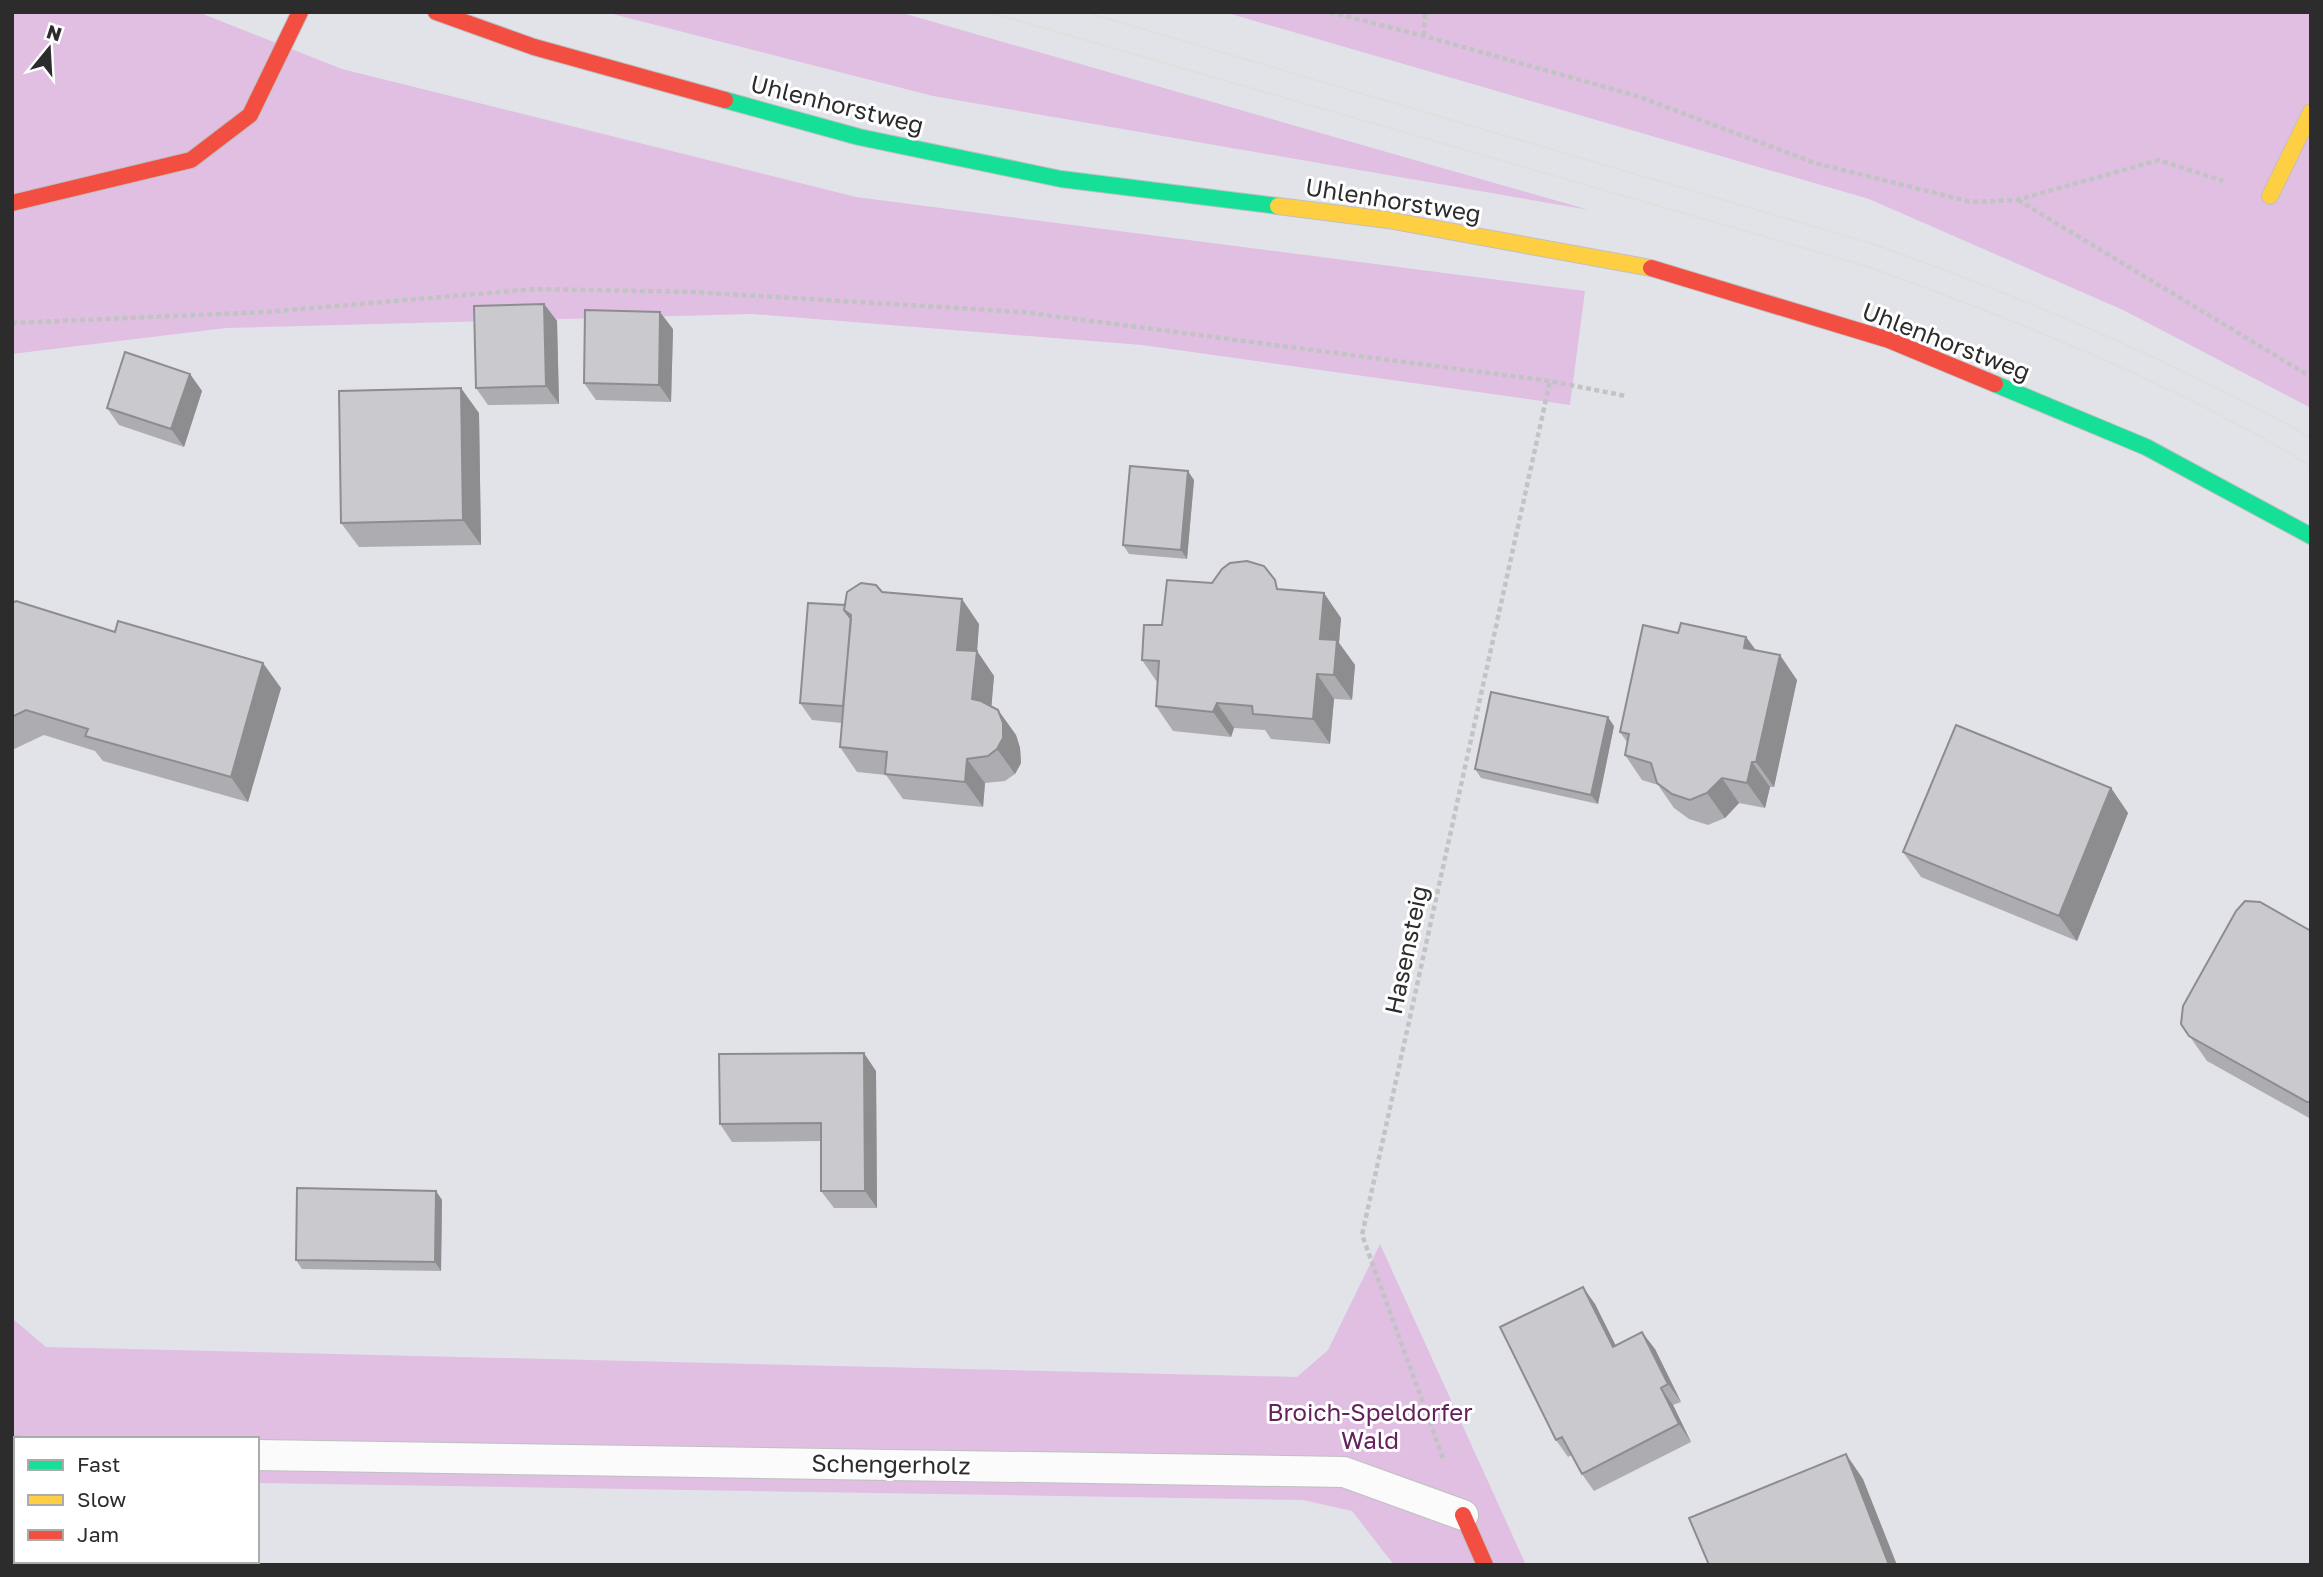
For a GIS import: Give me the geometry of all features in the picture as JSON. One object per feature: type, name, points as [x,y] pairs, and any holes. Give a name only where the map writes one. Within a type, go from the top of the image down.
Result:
[{"type":"main road","points":[[12,203],[191,160],[250,115],[300,12]]},
{"type":"main road","name":"Uhlenhorstweg","points":[[436,12],[534,47],[859,137],[1061,179],[1388,220],[1656,269],[1902,346],[2146,447],[2311,536]]},
{"type":"main road","points":[[2270,196],[2311,112]]},
{"type":"main road","points":[[1463,1515],[1485,1565]]},
{"type":"lane","name":"Schengerholz","points":[[259,1455],[1344,1472],[1463,1515]]},
{"type":"path","points":[[1330,12],[1637,96],[1815,163],[1971,202],[2017,200],[2160,160],[2270,196]]},
{"type":"path","points":[[1424,36],[1425,12]]},
{"type":"path","points":[[2017,200],[2311,377]]},
{"type":"path","points":[[12,323],[266,312],[535,289],[694,292],[1022,312],[1550,381],[1626,396]]},
{"type":"path","name":"Hasensteig","points":[[1463,1515],[1362,1235],[1550,381]]},
{"type":"green space","points":[[12,12],[198,12],[342,69],[856,197],[1585,291],[1570,405],[1142,345],[752,314],[226,328],[12,354]]},
{"type":"green space","points":[[605,12],[899,12],[1589,210],[933,96]]},
{"type":"green space","points":[[1224,12],[2311,12],[2311,408],[2123,310],[1869,199]]},
{"type":"green space","name":"Broich-Speldorfer Wald","points":[[1380,1244],[1526,1565],[1394,1565],[1352,1511],[1303,1500],[259,1483],[259,1437],[14,1437],[12,1478],[12,1318],[46,1347],[1297,1377],[1328,1350]]},
{"type":"building","points":[[544,304],[546,386],[476,388],[474,306]]},
{"type":"building","points":[[585,310],[660,312],[659,385],[584,383]]},
{"type":"building","points":[[125,352],[190,374],[171,429],[107,408]]},
{"type":"building","points":[[461,388],[463,520],[341,523],[339,391]]},
{"type":"building","points":[[1130,466],[1188,471],[1181,550],[1123,545]]},
{"type":"building","points":[[1247,561],[1264,566],[1275,580],[1277,589],[1324,593],[1320,639],[1337,640],[1334,675],[1317,674],[1313,719],[1253,714],[1252,706],[1217,703],[1213,712],[1156,706],[1159,661],[1142,660],[1144,625],[1162,625],[1167,580],[1212,583],[1230,563]]},
{"type":"building","points":[[861,583],[876,585],[882,592],[962,599],[957,650],[977,651],[972,699],[998,710],[1003,723],[1003,738],[997,749],[988,756],[967,759],[965,782],[885,774],[887,752],[840,747],[851,615],[844,610],[847,592]]},
{"type":"building","points":[[16,601],[115,632],[118,621],[263,663],[231,777],[85,736],[88,729],[26,710],[12,717],[12,603]]},
{"type":"building","points":[[808,603],[845,605],[844,610],[851,619],[843,706],[800,703]]},
{"type":"building","points":[[1681,623],[1746,637],[1744,648],[1780,655],[1756,762],[1752,762],[1747,783],[1722,778],[1707,793],[1690,800],[1672,794],[1657,783],[1651,763],[1625,755],[1629,734],[1620,732],[1643,625],[1678,633]]},
{"type":"building","points":[[1491,692],[1608,717],[1591,795],[1475,769]]},
{"type":"building","points":[[1956,725],[2111,788],[2059,916],[1903,852]]},
{"type":"building","points":[[2245,901],[2260,902],[2311,931],[2311,1102],[2189,1036],[2181,1024],[2183,1006],[2236,911]]},
{"type":"building","points":[[864,1053],[865,1191],[821,1191],[821,1123],[720,1124],[719,1054]]},
{"type":"building","points":[[297,1188],[436,1191],[435,1262],[296,1260]]},
{"type":"building","points":[[1583,1287],[1613,1347],[1642,1332],[1668,1384],[1661,1388],[1679,1424],[1582,1474],[1562,1437],[1556,1440],[1500,1327]]},
{"type":"building","points":[[1846,1454],[1889,1565],[1709,1565],[1689,1518]]},
{"type":"tram line","points":[[988,12],[1866,266],[2037,331],[2149,380],[2311,466]]},
{"type":"tram line","points":[[1085,12],[1873,244],[1999,291],[2122,343],[2244,401],[2311,438]]},
{"type":"traffic: fast","points":[[725,100],[859,137],[1061,179],[1278,206]]},
{"type":"traffic: fast","points":[[1995,384],[2146,447],[2311,536]]},
{"type":"traffic: slow","points":[[2270,196],[2311,112]]},
{"type":"traffic: slow","points":[[1278,206],[1388,220],[1651,268]]},
{"type":"traffic: jam","points":[[12,203],[191,160],[250,115],[300,12]]},
{"type":"traffic: jam","points":[[436,12],[534,47],[725,100]]},
{"type":"traffic: jam","points":[[1651,268],[1889,340],[1995,384]]},
{"type":"traffic: jam","points":[[1463,1515],[1485,1565]]}]
